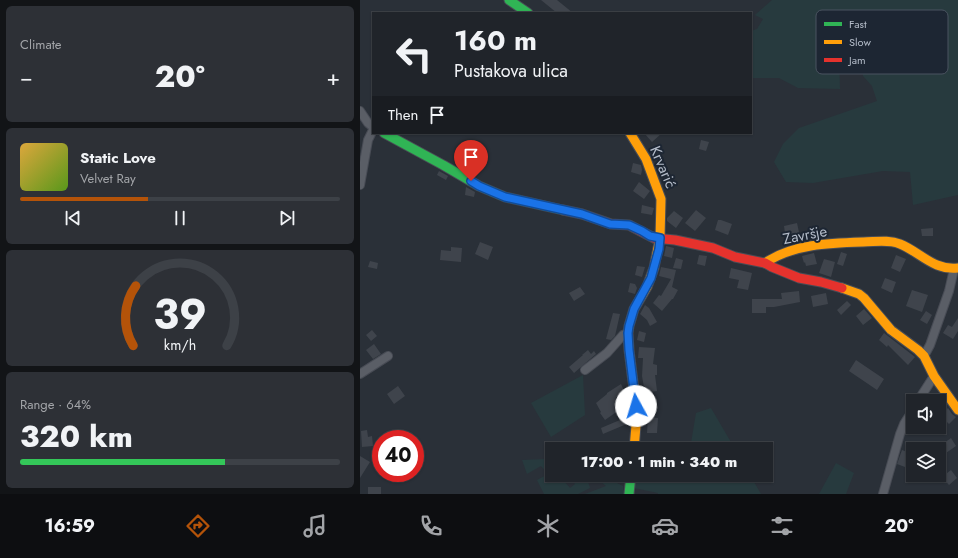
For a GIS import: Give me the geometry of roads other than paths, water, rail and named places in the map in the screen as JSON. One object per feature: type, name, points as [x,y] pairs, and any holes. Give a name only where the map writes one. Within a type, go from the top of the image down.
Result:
[{"type":"street","points":[[509,0],[527,12]]},
{"type":"street","points":[[360,111],[372,127]]},
{"type":"street","points":[[360,185],[368,140],[372,130]]},
{"type":"street","points":[[386,134],[479,186],[505,197],[582,214],[610,224],[629,225],[650,236],[704,245],[735,257],[765,263],[799,278],[821,282],[859,294],[869,303],[891,330],[924,356],[934,376],[958,410]]},
{"type":"street","name":"Krvarić","points":[[631,134],[646,159],[661,199],[659,249],[651,278],[634,309],[628,333],[637,414],[635,442]]},
{"type":"street","name":"Završje","points":[[765,263],[776,256],[815,245],[879,241],[894,242],[931,262],[947,268],[956,268],[930,345],[924,356]]},
{"type":"street","points":[[585,370],[607,353],[623,336],[628,333]]},
{"type":"street","points":[[360,374],[388,356]]},
{"type":"street","points":[[922,394],[934,376]]},
{"type":"street","points":[[884,494],[900,434],[906,421]]},
{"type":"street","points":[[629,494],[630,482]]}]
